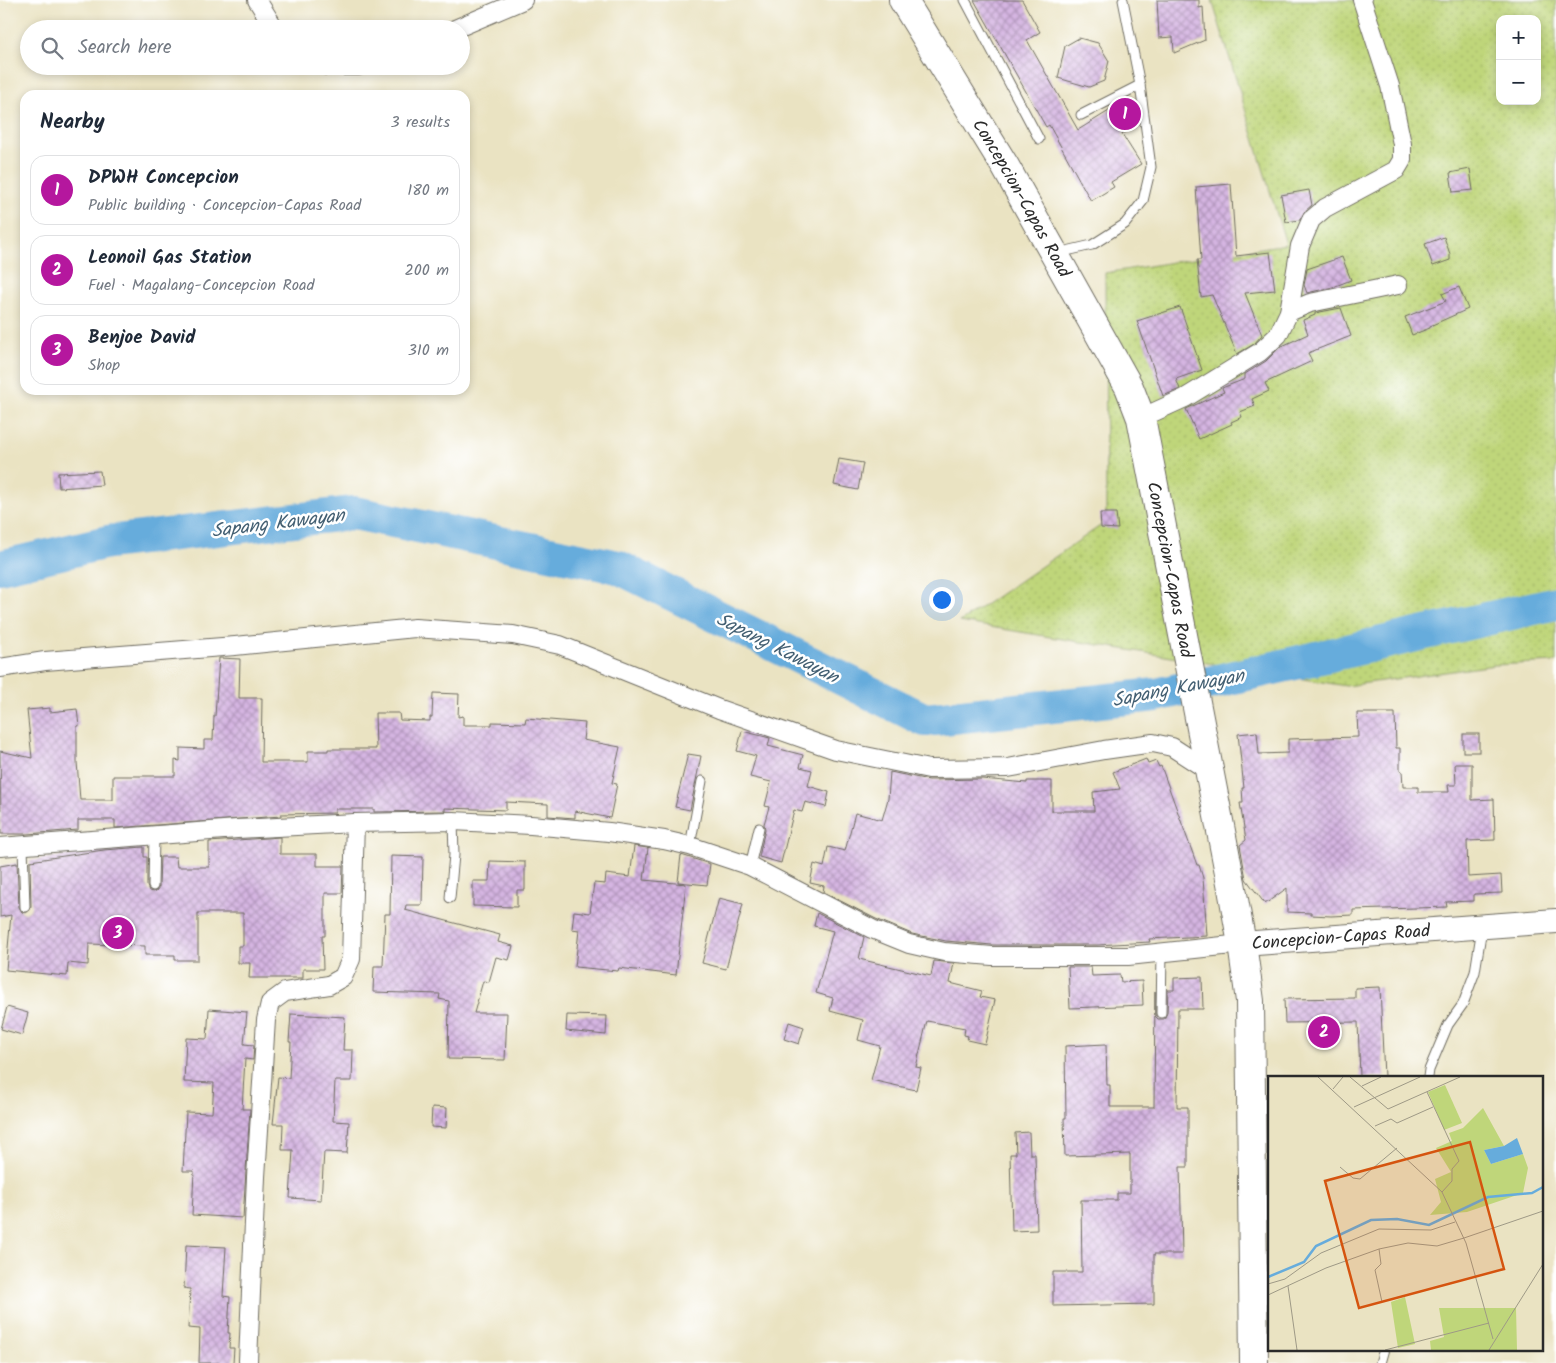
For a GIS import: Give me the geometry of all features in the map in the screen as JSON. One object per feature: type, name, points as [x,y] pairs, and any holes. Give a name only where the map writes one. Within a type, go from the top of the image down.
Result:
[{"type":"main road","name":"Concepcion-Capas Road","points":[[903,0],[1006,166],[1053,254],[1129,387],[1141,418],[1242,944],[1556,921]]},
{"type":"main road","points":[[1242,944],[1250,1001],[1254,1363]]},
{"type":"street","points":[[256,0],[269,20]]},
{"type":"street","points":[[470,23],[523,0]]},
{"type":"street","points":[[1141,418],[1185,398],[1260,352],[1278,335],[1289,312],[1300,246],[1311,220],[1325,208],[1396,170],[1402,160],[1402,144],[1390,86],[1362,0]]},
{"type":"street","points":[[1289,312],[1310,302],[1398,285]]},
{"type":"street","points":[[0,668],[45,660],[235,646],[415,628],[513,635],[560,645],[720,709],[836,750],[929,769],[1008,768],[1153,743],[1206,758]]},
{"type":"street","points":[[0,848],[355,823],[453,821],[530,825],[609,832],[690,846],[750,866],[872,928],[909,944],[944,952],[992,956],[1128,956],[1242,944]]},
{"type":"street","points":[[248,1361],[256,1177],[266,1020],[270,1003],[285,992],[329,985],[343,978],[351,959],[355,823]]},
{"type":"lane","points":[[965,0],[1039,139]]},
{"type":"lane","points":[[1053,254],[1092,244],[1125,224],[1143,201],[1151,167],[1140,85],[1123,0]]},
{"type":"lane","points":[[1081,115],[1140,85]]},
{"type":"lane","points":[[690,846],[702,781]]},
{"type":"lane","points":[[450,898],[454,855],[453,821]]},
{"type":"lane","points":[[750,866],[759,828]]},
{"type":"lane","points":[[153,886],[154,836]]},
{"type":"lane","points":[[22,847],[25,907]]},
{"type":"lane","points":[[1428,1076],[1448,1025],[1463,1004],[1475,972],[1482,926]]},
{"type":"lane","points":[[1161,1013],[1162,953]]},
{"type":"lane","points":[[1380,1363],[1384,1350]]},
{"type":"green space","points":[[1212,0],[1556,0],[1556,662],[1495,665],[1346,686],[960,622],[1106,522],[1105,273],[1286,244]]},
{"type":"building","points":[[974,0],[1022,0],[1040,32],[1027,40],[1078,130],[1122,103],[1136,126],[1122,134],[1141,164],[1111,182],[1114,187],[1091,201],[1049,125],[1046,127]]},
{"type":"building","points":[[1157,0],[1199,0],[1199,8],[1203,7],[1205,40],[1174,53],[1173,37],[1159,38]]},
{"type":"building","points":[[1079,38],[1098,43],[1109,61],[1104,81],[1089,87],[1058,78],[1065,46]]},
{"type":"building","points":[[1470,169],[1473,190],[1453,192],[1450,173]]},
{"type":"building","points":[[1231,184],[1236,256],[1270,252],[1275,290],[1245,293],[1262,335],[1254,344],[1237,354],[1212,295],[1201,297],[1197,260],[1201,260],[1196,187]]},
{"type":"building","points":[[1309,190],[1312,205],[1304,212],[1300,220],[1286,222],[1281,195]]},
{"type":"building","points":[[1444,237],[1450,254],[1450,260],[1433,266],[1425,244]]},
{"type":"building","points":[[1342,257],[1351,280],[1333,287],[1307,293],[1304,285],[1307,269]]},
{"type":"building","points":[[1459,287],[1468,309],[1412,335],[1405,317],[1446,301],[1442,294]]},
{"type":"building","points":[[1180,307],[1202,370],[1176,379],[1180,389],[1163,396],[1137,321]]},
{"type":"building","points":[[1341,308],[1351,336],[1308,353],[1312,361],[1265,383],[1269,391],[1252,399],[1255,406],[1240,412],[1242,417],[1231,422],[1232,424],[1199,439],[1186,409],[1224,392],[1222,388],[1245,379],[1245,374],[1266,361],[1280,347],[1308,334],[1303,320],[1315,315],[1315,313]]},
{"type":"building","points":[[839,459],[863,463],[858,490],[834,485]]},
{"type":"building","points":[[100,471],[102,485],[59,488],[58,473]]},
{"type":"building","points":[[1100,513],[1116,513],[1118,529],[1101,528]]},
{"type":"building","points":[[219,658],[240,659],[239,698],[262,698],[261,762],[308,762],[308,751],[376,749],[375,713],[399,713],[400,720],[430,721],[430,717],[432,717],[433,693],[459,694],[458,717],[463,716],[463,725],[492,725],[492,722],[525,723],[526,718],[585,723],[583,740],[620,747],[612,783],[617,784],[610,818],[575,811],[575,818],[548,816],[548,804],[506,802],[506,810],[445,808],[445,811],[374,812],[374,809],[335,809],[335,813],[281,814],[281,816],[115,828],[115,820],[78,820],[78,830],[1,834],[0,751],[32,758],[27,710],[50,708],[50,712],[77,709],[79,726],[77,726],[77,762],[80,800],[113,800],[113,776],[175,776],[175,760],[180,761],[180,748],[204,749],[204,740],[213,740]]},
{"type":"building","points":[[1357,713],[1395,713],[1396,748],[1400,748],[1400,771],[1402,771],[1403,787],[1418,787],[1418,792],[1449,792],[1448,785],[1456,785],[1455,764],[1472,764],[1472,800],[1494,799],[1495,840],[1467,841],[1468,877],[1501,875],[1502,893],[1474,894],[1474,901],[1446,902],[1447,907],[1353,910],[1353,915],[1331,916],[1287,912],[1287,888],[1265,904],[1246,879],[1240,845],[1246,840],[1240,803],[1243,803],[1242,788],[1244,788],[1238,734],[1257,732],[1259,754],[1288,753],[1288,739],[1358,737]]},
{"type":"building","points":[[742,731],[770,738],[768,746],[803,755],[800,767],[812,770],[808,786],[829,792],[826,807],[805,802],[802,812],[794,810],[781,863],[759,857],[765,829],[764,824],[769,807],[765,806],[771,782],[750,777],[756,756],[737,751]]},
{"type":"building","points":[[1463,734],[1479,734],[1479,752],[1463,752]]},
{"type":"building","points":[[688,754],[701,756],[690,810],[675,807]]},
{"type":"building","points":[[1146,759],[1148,764],[1156,761],[1159,767],[1161,766],[1197,865],[1199,865],[1203,878],[1207,936],[1149,939],[1150,942],[1097,945],[992,945],[946,941],[912,934],[876,919],[823,892],[824,886],[810,883],[814,864],[824,867],[828,847],[845,851],[855,813],[882,820],[888,799],[890,772],[929,780],[982,779],[1027,783],[1027,781],[1052,781],[1052,811],[1094,811],[1093,792],[1120,789],[1113,772]]},
{"type":"building","points":[[280,837],[280,854],[317,854],[317,866],[343,866],[342,893],[325,893],[325,936],[322,936],[323,969],[303,969],[303,978],[249,978],[250,963],[238,963],[238,946],[243,946],[243,913],[198,913],[198,960],[175,960],[175,955],[145,955],[145,946],[89,944],[88,965],[68,963],[67,976],[6,970],[11,915],[0,917],[0,866],[17,863],[19,907],[22,912],[26,913],[31,907],[30,861],[104,850],[144,847],[144,857],[147,857],[147,886],[149,891],[153,892],[159,887],[160,857],[176,857],[177,867],[209,867],[209,842]]},
{"type":"building","points":[[634,846],[648,848],[644,880],[686,884],[676,975],[619,968],[618,971],[575,967],[579,930],[572,929],[574,911],[590,913],[594,883],[605,884],[606,874],[630,877]]},
{"type":"building","points":[[681,855],[710,864],[707,885],[678,882]]},
{"type":"building","points":[[391,856],[423,857],[422,905],[406,905],[405,910],[500,935],[498,942],[513,946],[509,960],[496,957],[489,982],[483,981],[474,1013],[507,1013],[505,1060],[448,1059],[449,1001],[439,999],[440,994],[373,992],[374,966],[383,966],[385,914],[390,914]]},
{"type":"building","points":[[490,861],[525,862],[525,890],[517,890],[517,907],[473,906],[473,881],[489,881]]},
{"type":"building","points":[[719,898],[743,904],[726,969],[702,963]]},
{"type":"building","points":[[817,913],[864,937],[859,959],[931,976],[934,961],[954,963],[950,983],[982,991],[980,997],[995,1000],[985,1044],[967,1040],[968,1036],[964,1035],[965,1028],[927,1021],[916,1067],[921,1068],[916,1090],[871,1080],[880,1046],[858,1040],[863,1020],[830,1011],[833,998],[816,993],[833,931],[814,926]]},
{"type":"building","points":[[1068,967],[1091,967],[1092,976],[1120,975],[1121,982],[1142,981],[1143,1005],[1070,1008]]},
{"type":"building","points":[[1202,977],[1203,1009],[1178,1009],[1177,1107],[1188,1107],[1188,1167],[1180,1167],[1182,1254],[1154,1254],[1154,1304],[1053,1306],[1053,1272],[1082,1272],[1081,1200],[1117,1200],[1117,1193],[1130,1193],[1130,1154],[1065,1156],[1065,1046],[1106,1044],[1107,1085],[1110,1085],[1110,1107],[1154,1107],[1155,991],[1155,1016],[1158,1019],[1164,1019],[1167,1013],[1168,990],[1174,990],[1174,978]]},
{"type":"building","points":[[1380,987],[1384,1076],[1360,1076],[1358,1022],[1285,1023],[1284,999],[1355,998],[1355,988]]},
{"type":"building","points":[[7,1007],[28,1013],[22,1035],[1,1029]]},
{"type":"building","points":[[209,1009],[247,1012],[244,1044],[254,1045],[253,1060],[245,1059],[242,1109],[250,1109],[243,1218],[192,1215],[194,1171],[183,1171],[186,1112],[212,1113],[214,1083],[184,1082],[186,1038],[207,1039]]},
{"type":"building","points":[[291,1014],[345,1017],[343,1050],[353,1050],[352,1081],[335,1081],[333,1121],[349,1122],[347,1153],[324,1152],[321,1200],[290,1198],[293,1150],[282,1150],[283,1124],[273,1124],[278,1077],[289,1078]]},
{"type":"building","points":[[567,1015],[607,1016],[606,1035],[566,1031]]},
{"type":"building","points":[[789,1022],[804,1027],[799,1044],[784,1039]]},
{"type":"building","points":[[432,1107],[447,1108],[446,1128],[431,1127]]},
{"type":"building","points":[[1029,1132],[1030,1154],[1035,1154],[1037,1230],[1012,1231],[1010,1154],[1016,1154],[1015,1133]]},
{"type":"building","points":[[186,1245],[226,1247],[223,1296],[230,1297],[228,1333],[230,1333],[229,1348],[234,1348],[233,1363],[199,1363],[200,1329],[188,1328],[190,1289],[184,1288]]},
{"type":"waterway","name":"Sapang Kawayan","points":[[0,567],[108,542],[354,513],[618,567],[925,720],[1156,695],[1556,603]]},
{"type":"place","name":"DPWH Concepcion","points":[[1125,114]]},
{"type":"place","name":"Benjoe David","points":[[118,933]]},
{"type":"place","name":"Leonoil Gas Station","points":[[1324,1032]]}]
